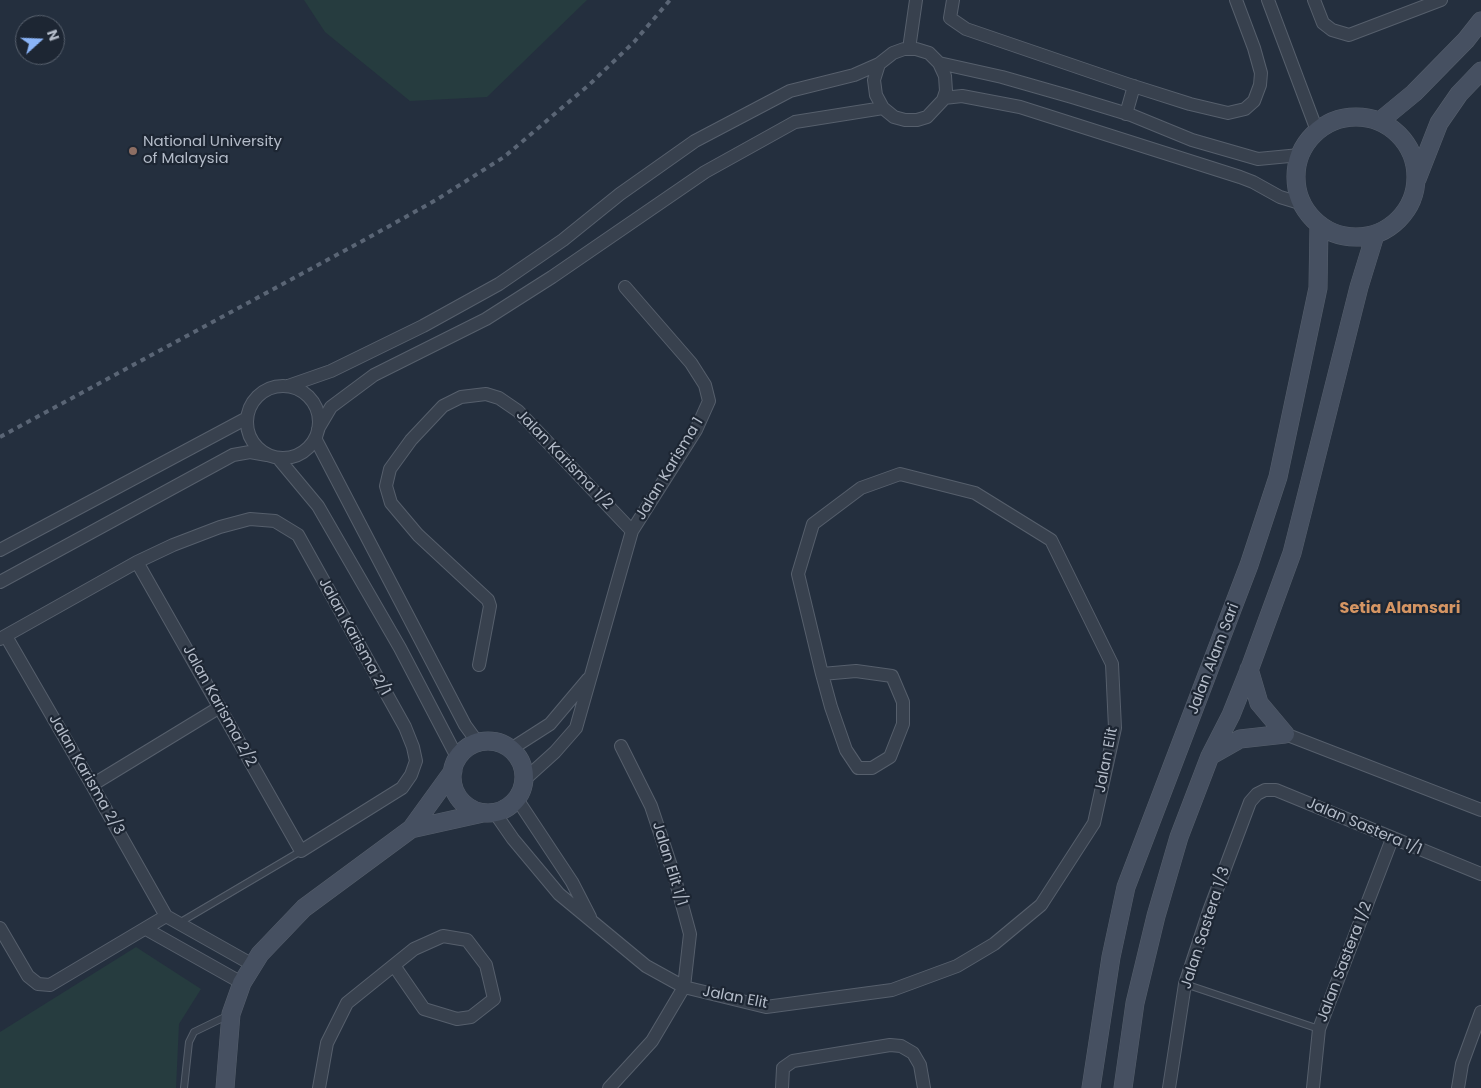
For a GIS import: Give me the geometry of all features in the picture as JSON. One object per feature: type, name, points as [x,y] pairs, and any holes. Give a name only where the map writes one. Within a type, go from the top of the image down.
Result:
[{"type":"street","points":[[909,48],[916,0]]},
{"type":"street","points":[[953,0],[950,18],[966,29],[1134,86],[1228,113],[1245,108],[1254,101],[1260,86],[1261,73],[1236,0]]},
{"type":"street","points":[[1268,0],[1316,128]]},
{"type":"street","points":[[1314,0],[1323,22],[1332,30],[1349,35],[1442,0]]},
{"type":"street","points":[[1380,121],[1414,93],[1481,22]]},
{"type":"street","points":[[489,813],[474,810],[459,798],[455,790],[456,765],[400,648],[318,506],[272,457],[255,446],[248,433],[247,418],[250,407],[256,398],[276,386],[288,386],[331,371],[423,326],[499,284],[563,240],[620,194],[695,141],[790,91],[854,75],[879,64],[893,52],[909,48],[929,53],[940,63],[945,76],[944,98],[936,110],[927,117],[917,120],[905,120],[894,117],[883,108],[876,95],[875,88],[879,64]]},
{"type":"street","points":[[940,63],[1002,77],[1126,114],[1172,130],[1192,140],[1258,158],[1300,155]]},
{"type":"street","points":[[1417,180],[1415,162],[1407,144],[1395,131],[1380,121],[1361,116],[1342,118],[1316,128],[1300,155],[1296,174],[1298,193],[1303,204],[1319,225],[1336,234],[1356,238],[1374,235],[1391,227],[1404,214],[1413,198],[1417,180],[1440,123],[1459,94],[1481,71]]},
{"type":"street","points":[[1126,114],[1134,86]]},
{"type":"street","points":[[944,98],[962,96],[1020,107],[1240,177],[1254,182],[1280,197],[1303,204]]},
{"type":"street","points":[[0,582],[233,455],[250,452],[272,457],[289,458],[300,454],[317,434],[330,407],[374,375],[486,319],[552,277],[704,172],[795,122],[883,108]]},
{"type":"street","name":"Jalan Alam Sari","points":[[1091,1088],[1111,957],[1126,887],[1249,565],[1278,477],[1318,288],[1319,225]]},
{"type":"street","points":[[1123,1088],[1135,1003],[1156,916],[1179,836],[1210,756],[1249,669],[1292,553],[1359,286],[1374,235]]},
{"type":"street","name":"Jalan Karisma 1","points":[[524,780],[576,728],[632,531],[696,430],[709,402],[705,386],[691,364],[624,287]]},
{"type":"street","points":[[288,386],[302,391],[312,401],[318,414],[317,434],[460,716],[478,743]]},
{"type":"street","name":"Jalan Karisma 1/2","points":[[479,665],[490,606],[488,600],[418,536],[391,503],[386,486],[390,469],[410,440],[443,406],[461,397],[486,394],[499,398],[518,411],[632,531]]},
{"type":"street","points":[[0,550],[247,418]]},
{"type":"street","name":"Jalan Elit","points":[[489,813],[559,894],[646,966],[684,987],[766,1007],[892,990],[957,966],[994,944],[1041,905],[1094,823],[1115,728],[1112,664],[1051,540],[975,493],[900,474],[861,488],[813,524],[798,574],[822,674],[846,750],[858,768],[872,768],[890,757],[903,724],[903,702],[892,676],[856,671],[822,674]]},
{"type":"street","name":"Jalan Karisma 2/1","points":[[2,638],[137,562],[173,545],[220,527],[250,519],[275,521],[298,535],[405,728],[413,747],[416,761],[411,775],[402,788],[301,851]]},
{"type":"street","name":"Jalan Karisma 2/2","points":[[137,562],[301,851]]},
{"type":"street","name":"Jalan Karisma 2/3","points":[[2,638],[6,638],[166,916]]},
{"type":"street","points":[[1249,669],[1259,703],[1285,734]]},
{"type":"street","name":"Jalan Karisma 1","points":[[510,749],[550,724],[591,675]]},
{"type":"street","points":[[92,785],[220,707]]},
{"type":"street","points":[[1210,756],[1240,738],[1285,734],[1481,810]]},
{"type":"street","points":[[226,1088],[231,1014],[242,983],[260,954],[304,908],[411,829],[463,752],[478,743],[495,742],[510,749],[521,763],[524,780],[517,799],[507,808],[411,829]]},
{"type":"street","name":"Jalan Elit 1/1","points":[[622,746],[650,806],[674,875],[690,934],[684,987]]},
{"type":"street","name":"Jalan Sastera 1/1","points":[[1250,802],[1257,794],[1265,790],[1276,790],[1481,874]]},
{"type":"street","name":"Jalan Elit","points":[[517,799],[572,882],[593,924]]},
{"type":"street","name":"Jalan Sastera 1/3","points":[[1169,1088],[1185,984],[1209,911],[1250,802]]},
{"type":"street","name":"Jalan Sastera 1/2","points":[[1313,1088],[1320,1028],[1392,839]]},
{"type":"street","points":[[0,928],[28,976],[38,984],[50,985],[166,916],[253,965]]},
{"type":"street","points":[[146,929],[242,983]]},
{"type":"street","points":[[319,1088],[327,1043],[347,1003],[395,967],[414,949],[444,936],[467,940],[486,965],[494,999],[472,1017],[457,1019],[424,1009],[395,967]]},
{"type":"street","points":[[609,1088],[652,1042],[684,987]]},
{"type":"street","points":[[1458,1088],[1462,1064],[1481,1012]]},
{"type":"street","points":[[782,1088],[783,1068],[793,1062],[890,1045],[901,1046],[913,1054],[920,1065],[924,1088]]},
{"type":"lane","points":[[179,923],[301,851]]},
{"type":"lane","points":[[1185,984],[1320,1028]]},
{"type":"lane","points":[[184,1088],[189,1042],[194,1032],[231,1014]]},
{"type":"green space","points":[[304,0],[587,0],[487,97],[410,101],[325,32]]},
{"type":"green space","points":[[136,947],[201,989],[179,1024],[176,1088],[0,1088],[0,1032]]},
{"type":"railway","points":[[0,437],[366,239],[436,200],[504,157],[590,84],[634,42],[670,0]]},
{"type":"place","name":"National University of Malaysia","points":[[133,151]]},
{"type":"district","name":"Setia Alamsari","points":[[1400,609]]}]
